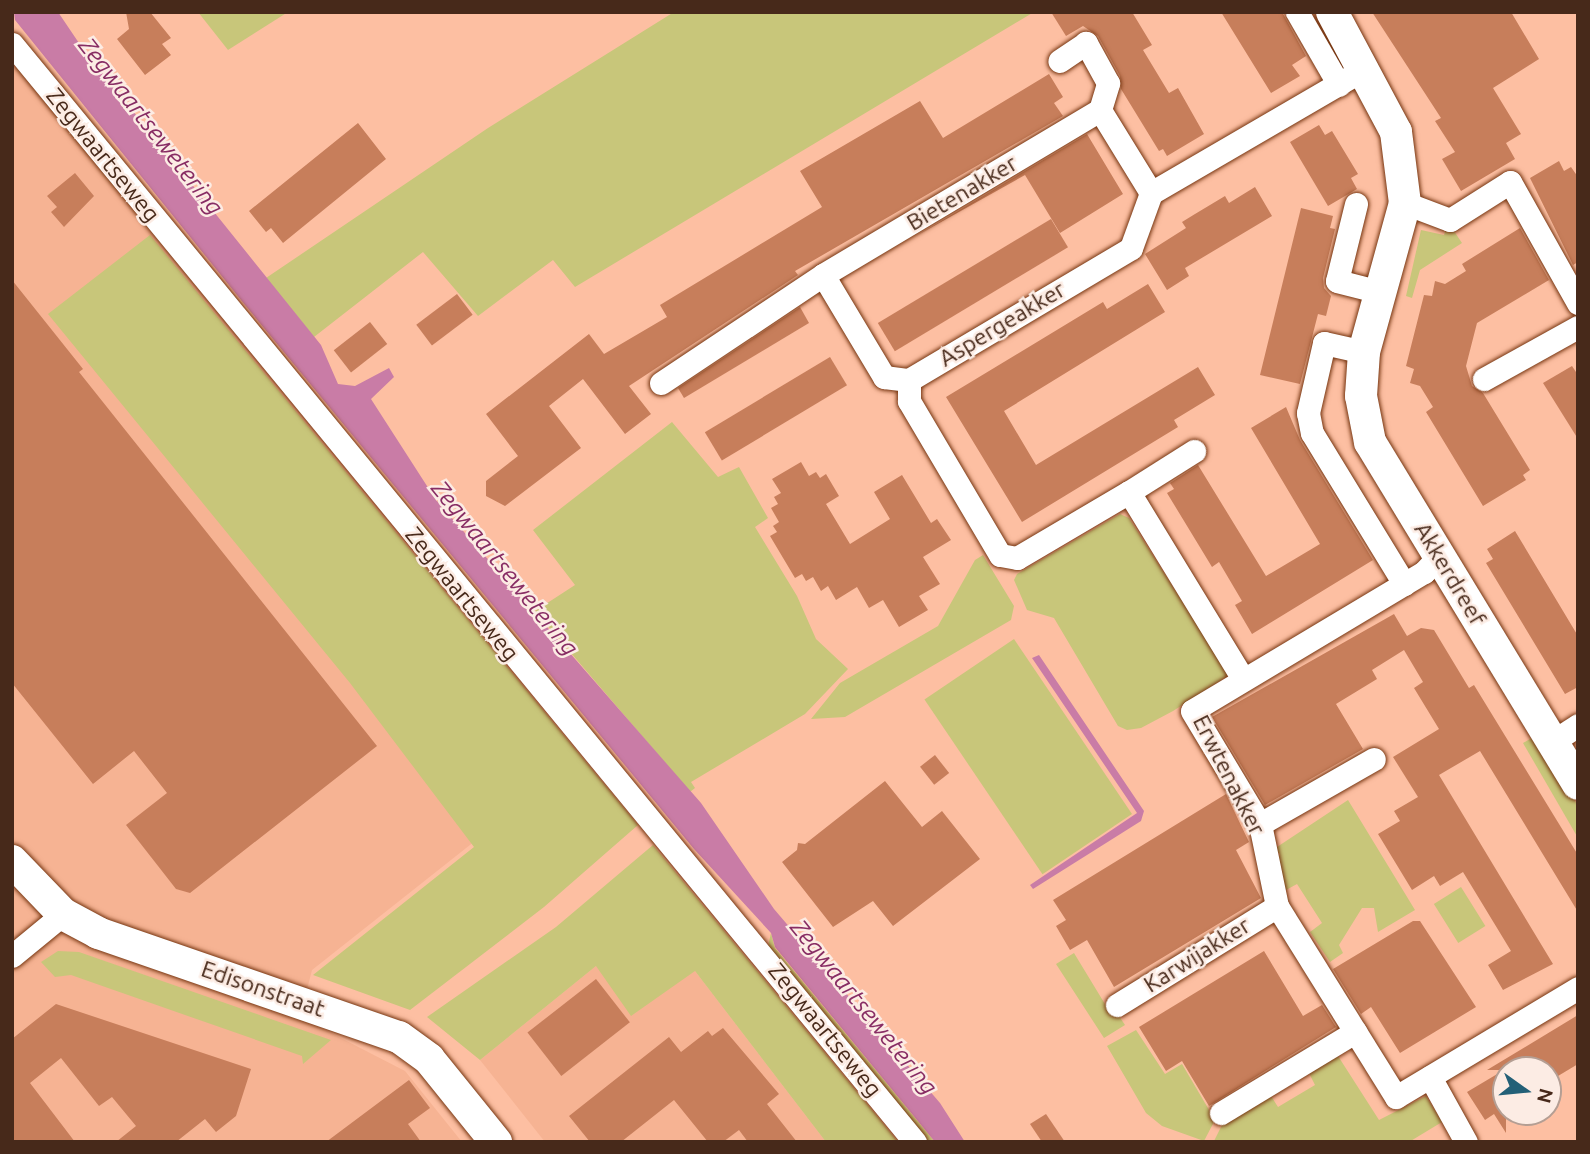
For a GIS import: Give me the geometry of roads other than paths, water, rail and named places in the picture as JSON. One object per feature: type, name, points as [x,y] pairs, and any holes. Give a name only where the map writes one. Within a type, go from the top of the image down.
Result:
[{"type":"street","points":[[1297,12],[1339,85]]},
{"type":"street","name":"Akkerdreef","points":[[1332,12],[1366,68],[1396,132],[1405,203],[1364,352],[1361,396],[1370,442],[1439,556],[1565,733],[1578,784]]},
{"type":"street","points":[[1059,61],[1086,43],[1108,83],[1100,110],[1152,193],[1366,68]]},
{"type":"street","name":"Zegwaartseweg","points":[[12,44],[915,1142]]},
{"type":"street","name":"Bietenakker","points":[[661,383],[823,275],[1100,110]]},
{"type":"street","points":[[1405,203],[1450,219],[1510,182],[1578,303]]},
{"type":"street","name":"Aspergeakker","points":[[908,380],[1131,248],[1152,193]]},
{"type":"street","points":[[1356,204],[1336,281],[1380,292]]},
{"type":"street","points":[[823,275],[884,377],[908,380],[909,401],[1000,555],[1017,558],[1194,451]]},
{"type":"street","points":[[1484,379],[1578,327]]},
{"type":"street","name":"Akkerdreef","points":[[1364,352],[1324,343],[1308,413],[1312,433],[1404,584]]},
{"type":"street","points":[[1129,492],[1243,679]]},
{"type":"street","name":"Erwtenakker","points":[[1430,1077],[1396,1097],[1277,906],[1260,824],[1192,710],[1404,584],[1439,556]]},
{"type":"street","points":[[1260,824],[1374,759]]},
{"type":"street","name":"Edisonstraat","points":[[12,861],[63,914],[98,933],[399,1037],[429,1059],[496,1142]]},
{"type":"street","name":"Karwijakker","points":[[1117,1005],[1277,906]]},
{"type":"street","points":[[12,956],[63,914]]},
{"type":"street","points":[[1466,1142],[1430,1077],[1578,988]]},
{"type":"street","points":[[1222,1113],[1355,1032]]},
{"type":"water label","name":"Zegwaartsewetering","points":[[151,126]]},
{"type":"water label","name":"Zegwaartsewetering","points":[[505,568]]},
{"type":"water label","name":"Zegwaartsewetering","points":[[864,1007]]}]
